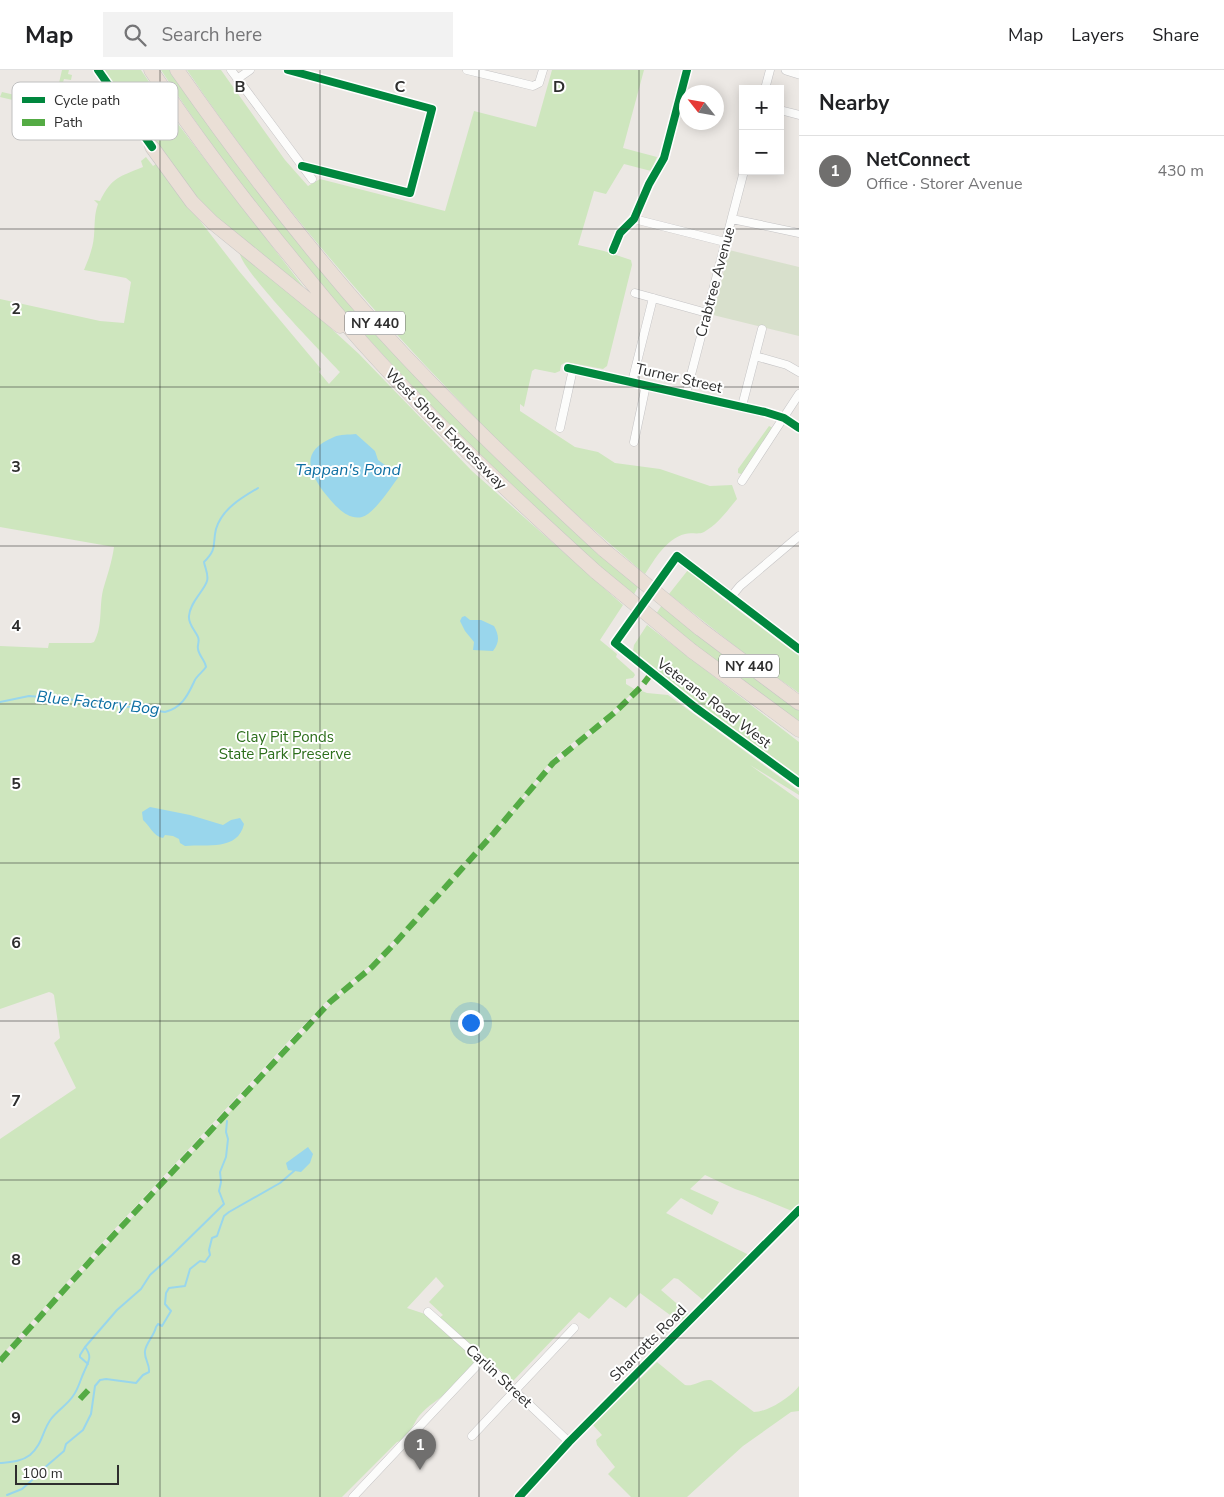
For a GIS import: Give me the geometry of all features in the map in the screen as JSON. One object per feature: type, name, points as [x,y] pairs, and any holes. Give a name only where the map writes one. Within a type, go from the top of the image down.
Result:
[{"type":"highway","name":"West Shore Expressway","points":[[151,70],[159,82]]},
{"type":"highway","name":"West Shore Expressway","points":[[177,70],[219,130],[328,268],[380,329],[458,411],[543,494],[604,550],[699,628],[799,703]]},
{"type":"highway","name":"West Shore Expressway","points":[[178,109],[259,218],[366,347],[424,409],[495,479],[596,572],[692,650],[799,730]]},
{"type":"highway","points":[[152,147],[192,202],[212,222],[366,347]]},
{"type":"street","points":[[98,70],[106,82]]},
{"type":"street","points":[[231,70],[312,180]]},
{"type":"street","points":[[238,79],[250,70]]},
{"type":"street","points":[[288,70],[432,109],[410,193],[302,166]]},
{"type":"street","points":[[467,70],[533,86],[539,83],[543,70]]},
{"type":"street","points":[[613,250],[622,229],[634,219],[649,184],[664,158],[687,70]]},
{"type":"street","points":[[767,85],[770,70]]},
{"type":"street","points":[[786,70],[799,74]]},
{"type":"street","points":[[784,111],[799,115]]},
{"type":"street","points":[[147,140],[152,147]]},
{"type":"street","name":"Crabtree Avenue","points":[[686,394],[743,175]]},
{"type":"street","points":[[634,219],[725,242]]},
{"type":"street","points":[[732,219],[799,233]]},
{"type":"street","points":[[635,293],[707,312]]},
{"type":"street","points":[[632,382],[653,298]]},
{"type":"street","points":[[742,406],[762,329]]},
{"type":"street","points":[[755,356],[787,365],[799,372]]},
{"type":"street","name":"Turner Street","points":[[560,428],[570,369],[742,406],[784,418],[799,428]]},
{"type":"street","points":[[634,442],[646,385]]},
{"type":"street","points":[[742,481],[799,394]]},
{"type":"street","points":[[799,536],[740,586],[730,598],[799,649]]},
{"type":"street","name":"Veterans Road West","points":[[730,598],[677,556],[615,643],[626,654],[696,708],[799,783]]},
{"type":"street","name":"Sharrotts Road","points":[[519,1497],[569,1442],[799,1210]]},
{"type":"street","name":"Carlin Street","points":[[428,1312],[569,1442]]},
{"type":"street","points":[[472,1436],[574,1328]]},
{"type":"street","points":[[353,1497],[482,1360]]},
{"type":"green space","points":[[62,70],[69,70],[68,74],[72,75],[71,80],[64,79],[63,82],[59,82]]},
{"type":"green space","points":[[104,70],[141,70],[149,82],[112,82]]},
{"type":"green space","points":[[161,70],[171,70],[284,222],[638,587],[633,596],[501,475],[394,367],[295,254],[249,195],[178,95],[178,82],[169,82]]},
{"type":"green space","points":[[187,70],[221,70],[285,160],[308,186],[320,179],[445,211],[474,111],[536,127],[552,70],[644,70],[623,148],[657,157],[651,171],[624,164],[606,194],[594,191],[578,245],[631,260],[632,265],[607,366],[603,369],[566,362],[561,365],[560,371],[555,373],[535,369],[532,371],[524,407],[520,404],[520,411],[575,447],[598,452],[615,463],[660,469],[710,486],[732,485],[737,499],[726,513],[704,532],[685,534],[672,540],[662,550],[645,574],[525,467],[392,329],[299,222],[241,147]]},
{"type":"green space","points":[[2,92],[12,94],[12,100],[0,97]]},
{"type":"green space","points":[[178,124],[306,290],[212,217],[154,140],[178,140]]},
{"type":"green space","name":"Clay Pit Ponds State Park Preserve","points":[[146,157],[153,166],[156,164],[239,271],[321,369],[319,372],[329,384],[340,372],[267,293],[243,262],[240,253],[323,321],[359,354],[472,471],[623,605],[600,640],[617,654],[616,657],[634,673],[633,678],[626,679],[626,684],[636,690],[605,718],[554,757],[512,811],[482,844],[480,850],[544,776],[567,754],[642,691],[668,695],[799,791],[799,795],[750,765],[799,800],[799,1203],[792,1211],[705,1175],[690,1189],[719,1202],[712,1215],[681,1198],[666,1213],[749,1255],[703,1300],[678,1279],[674,1278],[661,1290],[689,1314],[681,1323],[640,1293],[626,1308],[610,1297],[589,1319],[579,1312],[513,1381],[439,1318],[443,1315],[429,1302],[444,1286],[436,1277],[407,1308],[428,1315],[473,1356],[475,1359],[473,1364],[445,1394],[422,1412],[404,1438],[397,1442],[342,1497],[0,1497],[0,1364],[112,1239],[307,1029],[343,992],[375,967],[404,934],[398,936],[372,964],[327,1001],[297,1032],[110,1234],[0,1357],[0,1139],[76,1088],[54,1043],[60,1038],[54,995],[49,992],[0,1009],[0,646],[48,648],[49,643],[94,642],[99,630],[103,590],[114,547],[0,527],[0,299],[100,321],[124,323],[131,282],[126,278],[84,270],[93,240],[98,204],[94,200],[100,201],[108,187],[117,179],[143,167],[141,161]]},
{"type":"green space","points":[[729,250],[799,267],[799,336],[713,315]]},
{"type":"green space","points":[[769,426],[773,428],[743,473],[738,473],[738,469]]},
{"type":"green space","points":[[688,570],[799,656],[799,693],[754,661],[669,594]]},
{"type":"green space","points":[[662,605],[799,709],[799,723],[656,614]]},
{"type":"green space","points":[[647,625],[799,742],[799,776],[683,692],[633,651],[634,645]]},
{"type":"green space","points":[[657,1362],[685,1385],[711,1380],[754,1412],[779,1403],[791,1395],[799,1386],[799,1411],[791,1412],[743,1446],[687,1497],[631,1497],[608,1474],[615,1467],[597,1445],[596,1440],[602,1435],[593,1425]]},
{"type":"water","name":"Tappan's Pond","points":[[356,434],[375,451],[378,460],[395,472],[398,478],[372,511],[362,517],[350,516],[340,510],[317,482],[310,460],[312,453],[324,442],[336,436]]},
{"type":"water","points":[[465,616],[470,620],[481,620],[494,626],[498,639],[493,651],[473,650],[474,642],[460,621]]},
{"type":"water","points":[[150,807],[190,815],[223,825],[231,820],[240,818],[244,824],[241,833],[235,839],[228,842],[212,845],[185,846],[180,843],[179,839],[173,836],[165,835],[163,838],[154,833],[143,820],[142,812]]},
{"type":"water","points":[[308,1147],[313,1154],[310,1163],[301,1172],[288,1170],[286,1163]]},
{"type":"waterway","name":"Blue Factory Bog","points":[[0,702],[29,696],[87,701],[165,712],[179,705],[186,697],[196,678],[206,667],[198,648],[199,639],[189,619],[194,601],[207,581],[204,562],[213,550],[216,529],[227,510],[258,488]]},
{"type":"waterway","points":[[0,1463],[23,1459],[34,1451],[51,1419],[71,1399],[77,1390],[89,1360],[89,1354],[85,1347],[117,1310],[141,1289],[150,1275],[224,1204],[219,1191],[221,1182],[220,1172],[226,1157],[227,1121]]},
{"type":"waterway","points":[[7,1495],[22,1489],[64,1451],[66,1444],[83,1430],[91,1414],[95,1386],[100,1380],[136,1383],[143,1375],[149,1372],[145,1354],[146,1348],[158,1324],[162,1326],[171,1311],[165,1304],[166,1293],[169,1288],[185,1286],[190,1269],[200,1261],[205,1262],[210,1255],[209,1250],[212,1238],[217,1236],[224,1216],[280,1183],[294,1171]]},
{"type":"waterway","points":[[85,1347],[80,1357],[88,1364]]},
{"type":"marked path","points":[[0,1361],[110,1239],[330,1002],[372,967],[396,942],[494,833],[553,763],[614,713],[641,687],[651,674]]},
{"type":"marked path","points":[[80,1399],[92,1386]]},
{"type":"cycle path","points":[[98,70],[106,82]]},
{"type":"cycle path","points":[[288,70],[432,109],[410,193],[302,166]]},
{"type":"cycle path","points":[[613,250],[620,233],[634,219],[649,184],[664,158],[687,70]]},
{"type":"cycle path","points":[[147,140],[152,147]]},
{"type":"cycle path","points":[[568,368],[765,412],[784,418],[799,428]]},
{"type":"cycle path","points":[[799,649],[677,556],[615,643],[696,708],[799,783]]},
{"type":"cycle path","points":[[519,1497],[569,1442],[799,1210]]},
{"type":"place","name":"NetConnect","points":[[420,1470]]}]
